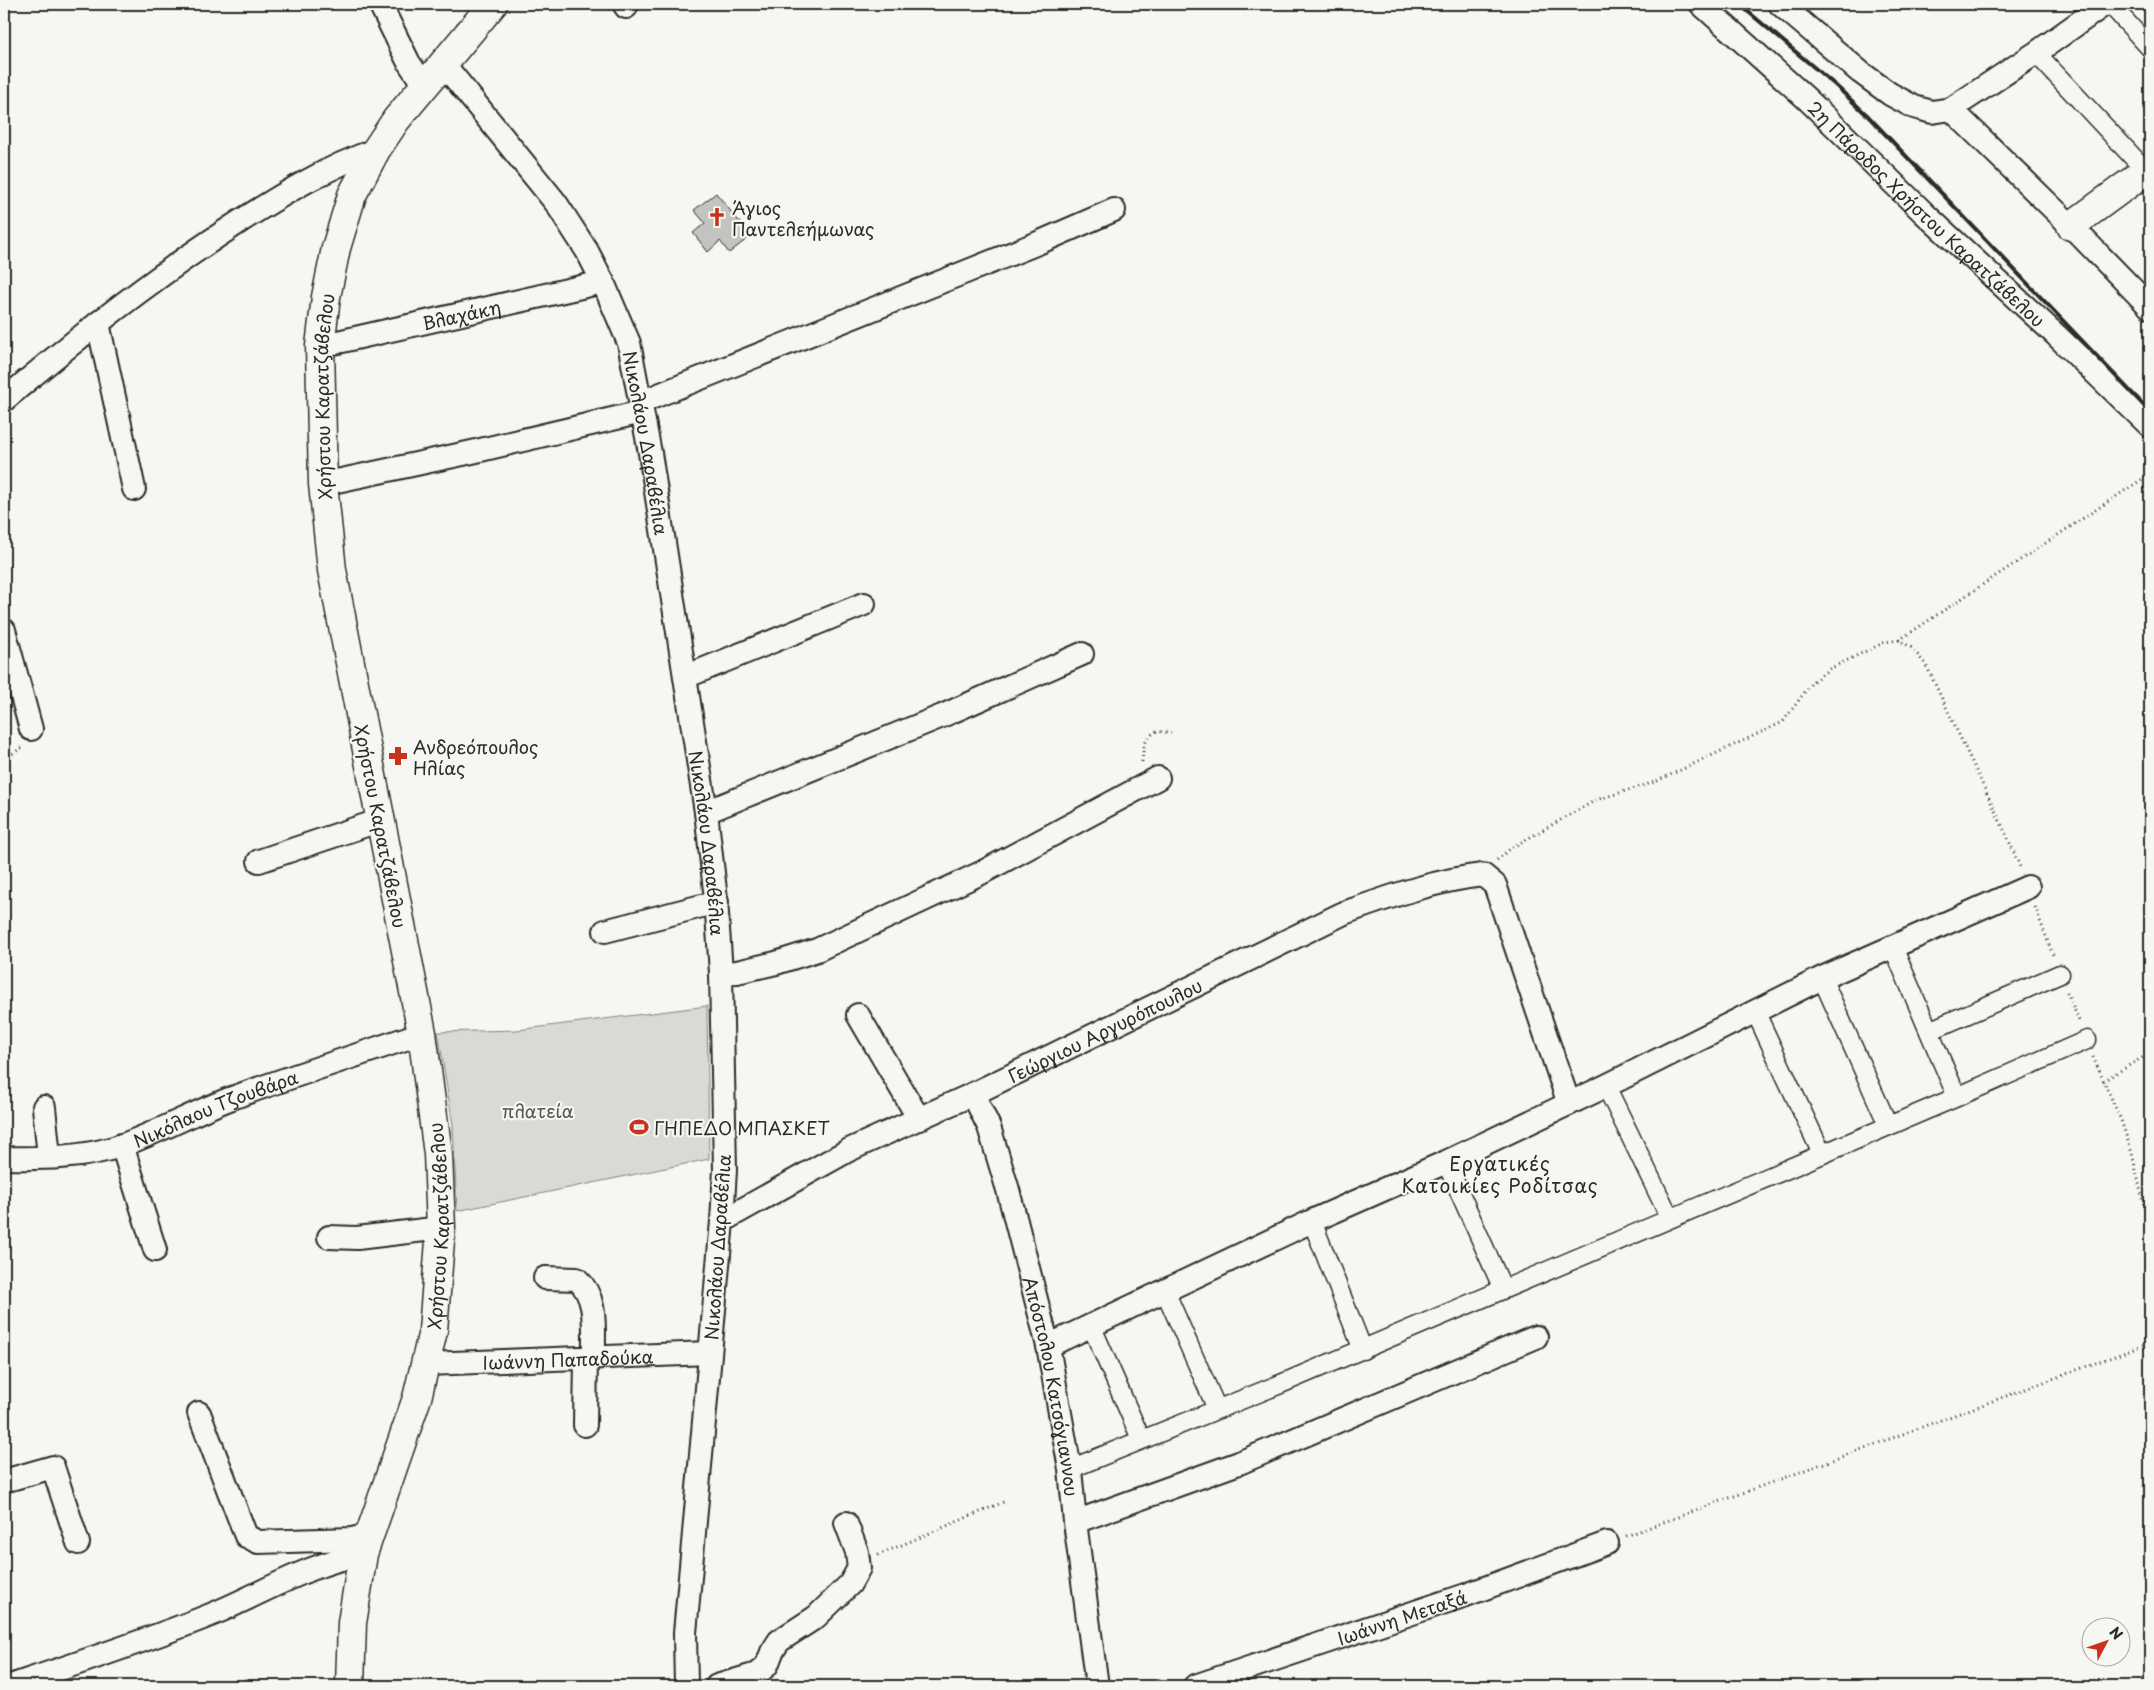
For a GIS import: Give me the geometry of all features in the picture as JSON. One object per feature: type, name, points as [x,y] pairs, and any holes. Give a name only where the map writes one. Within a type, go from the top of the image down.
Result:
[{"type":"street","points":[[380,4],[410,63],[424,85]]},
{"type":"street","name":"Χρήστου Καρατζάβελου","points":[[350,1686],[352,1623],[367,1545],[417,1398],[433,1331],[441,1228],[438,1154],[422,1033],[332,570],[323,484],[320,346],[326,296],[336,248],[352,196],[376,150],[396,120],[442,62],[493,4]]},
{"type":"street","name":"2η Πάροδος Χρήστου Καρατζάβελου","points":[[1700,4],[1807,99],[1925,214],[2056,335],[2150,426]]},
{"type":"street","points":[[1780,4],[1860,72],[1890,94],[1914,107],[1932,112],[1952,109],[2105,4]]},
{"type":"street","points":[[2110,4],[2150,48]]},
{"type":"street","points":[[2036,53],[2148,170],[2071,226]]},
{"type":"street","name":"Νικολάου Δαραβέλια","points":[[442,62],[556,203],[587,251],[603,282],[629,343],[706,812],[717,902],[721,973],[725,1170],[686,1633],[686,1686]]},
{"type":"street","points":[[1952,109],[2071,226],[2150,308]]},
{"type":"street","points":[[4,400],[98,323],[196,250],[262,207],[344,161],[376,150]]},
{"type":"street","points":[[323,484],[472,452],[641,407],[1114,210]]},
{"type":"street","name":"Βλαχάκη","points":[[320,346],[603,282]]},
{"type":"street","points":[[98,323],[134,489]]},
{"type":"street","points":[[685,677],[864,604]]},
{"type":"street","points":[[4,630],[31,729]]},
{"type":"street","points":[[706,812],[942,716],[1082,654]]},
{"type":"street","points":[[721,973],[737,972],[776,963],[817,950],[981,873],[1151,782]]},
{"type":"street","points":[[259,861],[380,820]]},
{"type":"street","name":"Γεώργιου Αργυρόπουλου","points":[[722,1221],[774,1194],[849,1150],[973,1094],[1344,913],[1410,891],[1462,877],[1489,880]]},
{"type":"street","points":[[1489,880],[1569,1104]]},
{"type":"street","points":[[1048,1346],[1312,1221],[1446,1162],[1569,1104],[1822,978],[2028,887]]},
{"type":"street","points":[[605,931],[717,902]]},
{"type":"street","points":[[1893,947],[1958,1097]]},
{"type":"street","points":[[1929,1031],[2060,974]]},
{"type":"street","points":[[1822,978],[1888,1126]]},
{"type":"street","points":[[1755,1011],[1822,1154]]},
{"type":"street","points":[[858,1015],[919,1118]]},
{"type":"street","name":"Νικόλαου Τζουβάρα","points":[[4,1158],[49,1157],[102,1151],[122,1146],[202,1109],[422,1033]]},
{"type":"street","points":[[1070,1469],[1362,1350],[1958,1097],[2087,1040]]},
{"type":"street","points":[[1606,1086],[1670,1218]]},
{"type":"street","name":"Απόστολου Κατσόγιαννου","points":[[973,1094],[989,1127],[1008,1190],[1048,1346],[1070,1469],[1074,1522],[1097,1686]]},
{"type":"street","points":[[44,1107],[49,1157]]},
{"type":"street","points":[[122,1146],[155,1250]]},
{"type":"street","points":[[1446,1162],[1503,1289]]},
{"type":"street","points":[[1312,1221],[1362,1350]]},
{"type":"street","points":[[329,1237],[357,1238],[441,1228]]},
{"type":"street","points":[[545,1278],[577,1279],[587,1288],[593,1306],[585,1425]]},
{"type":"street","points":[[1165,1291],[1217,1409]]},
{"type":"street","points":[[1091,1325],[1142,1439]]},
{"type":"street","points":[[1074,1522],[1239,1463],[1536,1338]]},
{"type":"street","name":"Ιωάννη Παπαδούκα","points":[[426,1364],[710,1353]]},
{"type":"street","points":[[199,1413],[246,1536],[258,1542],[352,1539],[367,1545]]},
{"type":"street","points":[[4,1481],[52,1467],[78,1543]]},
{"type":"street","points":[[717,1686],[757,1674],[767,1665],[779,1641],[816,1618],[850,1584],[859,1568],[857,1552],[846,1523]]},
{"type":"street","name":"Ιωάννη Μεταξά","points":[[1195,1686],[1466,1595],[1607,1543]]},
{"type":"street","points":[[10,1686],[207,1616],[305,1571],[342,1558],[367,1545]]},
{"type":"path","points":[[1489,880],[1511,848],[1596,800],[1655,782],[1783,722],[1812,682],[1829,669],[1885,642],[1899,640],[2150,474]]},
{"type":"path","points":[[1899,640],[1912,648],[1926,665],[2007,836],[2103,1081],[2122,1120],[2132,1153],[2150,1232]]},
{"type":"path","points":[[1151,782],[1142,769],[1143,748],[1148,736],[1156,731],[1171,733]]},
{"type":"path","points":[[2103,1081],[2150,1053]]},
{"type":"path","points":[[1607,1543],[2150,1343]]},
{"type":"path","points":[[859,1568],[877,1556],[1006,1501]]},
{"type":"green space","name":"πλατεία","points":[[707,1006],[709,1159],[457,1211],[453,1125],[438,1032],[517,1030]]},
{"type":"building","name":"Άγιος Παντελεήμωνας","points":[[716,193],[751,236],[729,253],[720,241],[708,252],[693,233],[705,223],[694,210]]},
{"type":"railway","points":[[1739,4],[1835,85],[1867,115],[2150,412]]},
{"type":"place","name":"Άγιος Παντελεήμωνας","points":[[717,217]]},
{"type":"place","name":"Ανδρεόπουλος Ηλίας","points":[[398,756]]},
{"type":"place","name":"ΓΗΠΕΔΟ ΜΠΑΣΚΕΤ","points":[[639,1127]]},
{"type":"district","name":"Εργατικές Κατοικίες Ροδίτσας","points":[[1500,1174]]}]
